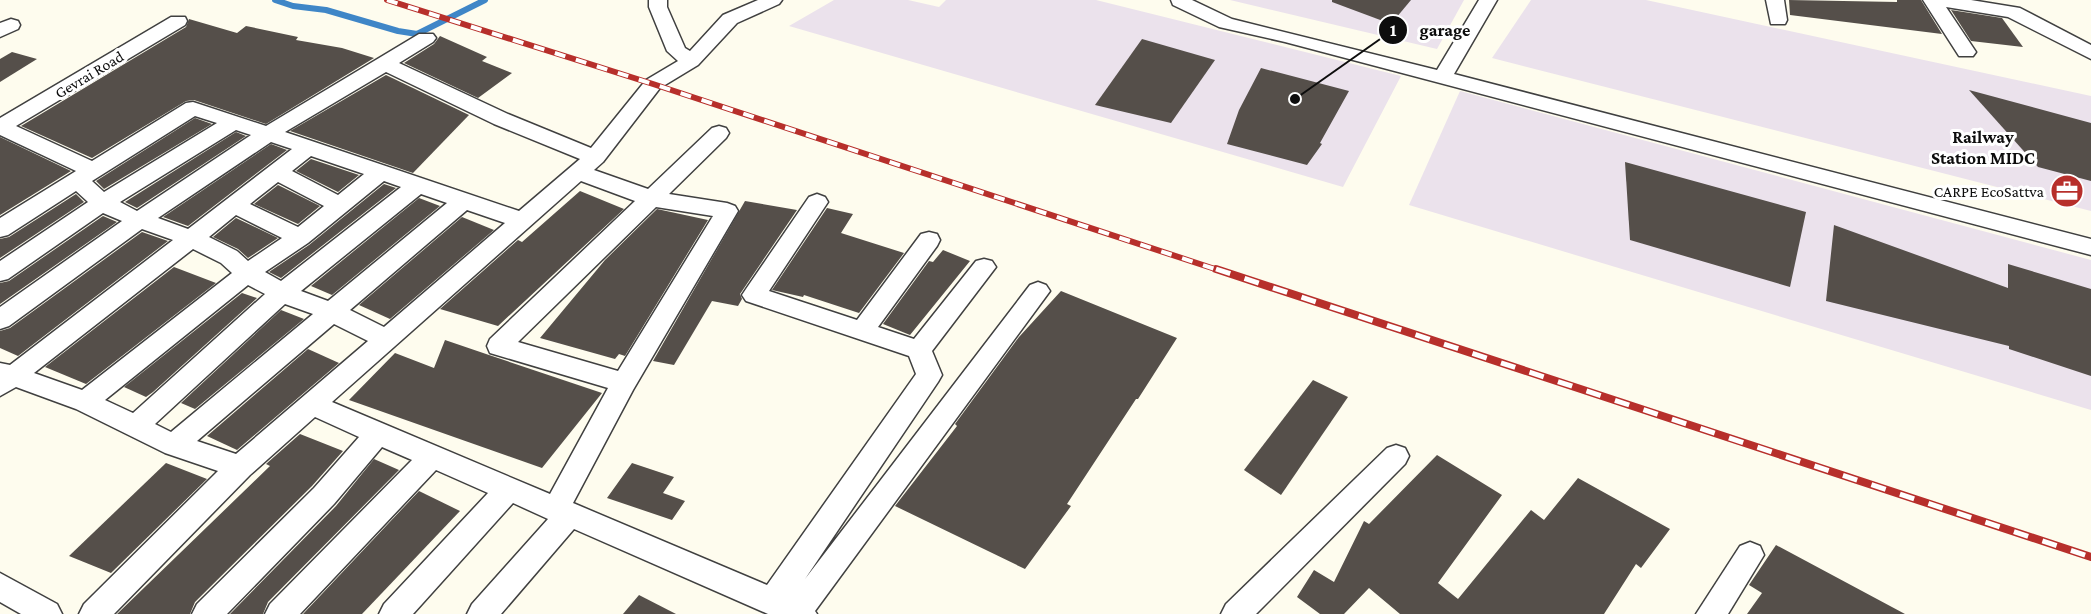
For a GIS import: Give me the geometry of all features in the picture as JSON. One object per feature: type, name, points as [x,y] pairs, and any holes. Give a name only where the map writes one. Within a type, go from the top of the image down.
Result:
[{"type":"street","points":[[658,0],[658,7],[677,51],[691,61]]},
{"type":"street","points":[[94,614],[240,467],[595,157],[653,84],[691,61],[730,19],[773,0]]},
{"type":"street","points":[[1177,0],[1226,23],[1446,71],[2091,230]]},
{"type":"street","points":[[1446,71],[1488,0]]},
{"type":"street","points":[[1775,0],[1778,20]]},
{"type":"street","points":[[1933,0],[1966,52]]},
{"type":"street","points":[[1933,0],[2013,12],[2091,53]]},
{"type":"street","points":[[0,20],[12,25],[0,31]]},
{"type":"street","name":"Gevrai Road","points":[[0,127],[178,21]]},
{"type":"street","points":[[0,320],[138,220],[267,134],[318,101],[426,38]]},
{"type":"street","points":[[384,64],[501,119],[595,157]]},
{"type":"street","points":[[1446,71],[2091,247]]},
{"type":"street","points":[[0,229],[193,108],[417,186],[523,220]]},
{"type":"street","points":[[0,273],[102,203],[234,122]]},
{"type":"street","points":[[0,127],[85,175],[102,203],[138,220],[192,238],[229,257],[247,273],[282,293],[332,312],[387,340]]},
{"type":"street","points":[[624,383],[499,346],[720,133]]},
{"type":"street","points":[[4,378],[308,148]]},
{"type":"street","points":[[277,172],[340,205]]},
{"type":"street","points":[[482,614],[563,512],[624,383],[727,211],[652,199],[578,172]]},
{"type":"street","points":[[85,402],[247,273],[300,237],[380,173]]},
{"type":"street","points":[[137,425],[282,293],[417,186]]},
{"type":"street","points":[[174,445],[463,201]]},
{"type":"street","points":[[817,202],[754,295],[920,350]]},
{"type":"street","points":[[234,205],[300,237]]},
{"type":"street","points":[[862,331],[929,240]]},
{"type":"street","points":[[920,350],[984,267]]},
{"type":"street","points":[[312,405],[800,613],[1038,291]]},
{"type":"street","points":[[771,602],[929,375],[920,350]]},
{"type":"street","points":[[4,378],[85,402],[137,425],[174,445],[240,467]]},
{"type":"street","points":[[207,614],[324,496],[377,434]]},
{"type":"street","points":[[1236,614],[1396,456]]},
{"type":"street","points":[[280,614],[432,457]]},
{"type":"street","points":[[394,614],[509,489]]},
{"type":"street","points":[[1711,614],[1750,555]]},
{"type":"street","points":[[0,586],[47,614]]},
{"type":"shaded area","points":[[834,0],[908,0],[939,7],[946,0],[1096,0],[1401,76],[1343,187],[789,26]]},
{"type":"shaded area","points":[[1230,0],[1464,0],[1437,49]]},
{"type":"shaded area","points":[[1531,0],[1646,0],[2091,96],[2091,211],[1492,58]]},
{"type":"shaded area","points":[[1460,91],[2091,260],[2091,410],[1409,205]]},
{"type":"building","points":[[1332,0],[1411,0],[1391,24],[1332,2]]},
{"type":"building","points":[[1789,0],[1897,2],[1897,0],[1921,0],[1942,34],[1790,15]]},
{"type":"building","points":[[1951,10],[2002,18],[2023,47],[1971,41]]},
{"type":"building","points":[[189,19],[237,33],[246,26],[298,37],[296,40],[342,48],[374,58],[266,124],[194,100],[186,101],[92,158],[21,126],[186,27]]},
{"type":"building","points":[[440,36],[487,57],[482,61],[512,73],[478,98],[404,63],[434,44]]},
{"type":"building","points":[[1142,39],[1215,60],[1171,123],[1095,105]]},
{"type":"building","points":[[12,52],[37,59],[0,82],[0,59]]},
{"type":"building","points":[[1261,68],[1349,91],[1320,143],[1322,144],[1307,165],[1227,144],[1239,110]]},
{"type":"building","points":[[386,75],[469,115],[413,173],[290,131]]},
{"type":"building","points":[[1969,90],[2091,123],[2091,181],[2038,167]]},
{"type":"building","points":[[195,118],[212,124],[104,189],[96,181]]},
{"type":"building","points":[[236,132],[246,136],[137,208],[125,202]]},
{"type":"building","points":[[0,137],[71,171],[0,215]]},
{"type":"building","points":[[271,144],[287,150],[188,226],[163,217]]},
{"type":"building","points":[[311,159],[359,175],[338,192],[296,171]]},
{"type":"building","points":[[1625,162],[1806,212],[1790,287],[1630,240]]},
{"type":"building","points":[[384,184],[396,188],[281,278],[269,272],[309,245]]},
{"type":"building","points":[[278,185],[320,206],[298,224],[254,204]]},
{"type":"building","points":[[580,191],[624,209],[498,326],[440,309],[518,240],[522,242]]},
{"type":"building","points":[[76,194],[84,202],[0,258],[0,239],[9,237]]},
{"type":"building","points":[[419,198],[440,206],[332,295],[311,286]]},
{"type":"building","points":[[745,201],[797,210],[740,294],[742,299],[738,306],[712,301],[674,365],[653,361]]},
{"type":"building","points":[[827,208],[853,214],[841,233],[904,253],[859,313],[804,295],[803,297],[772,290]]},
{"type":"building","points":[[657,209],[708,220],[625,356],[619,354],[615,359],[540,338],[605,260]]},
{"type":"building","points":[[103,216],[117,222],[0,304],[0,283],[9,281]]},
{"type":"building","points":[[462,217],[494,230],[390,319],[359,305]]},
{"type":"building","points":[[236,218],[278,238],[248,258],[238,249],[213,237]]},
{"type":"building","points":[[1834,225],[2008,288],[2008,264],[2091,289],[2091,376],[2009,349],[2009,346],[1826,301]]},
{"type":"building","points":[[142,232],[168,241],[18,356],[0,348],[0,331],[10,328]]},
{"type":"building","points":[[943,250],[970,261],[910,335],[883,324],[929,261],[933,262]]},
{"type":"building","points":[[174,267],[216,283],[86,384],[45,367]]},
{"type":"building","points":[[1061,291],[1177,338],[1067,504],[1071,506],[1025,569],[895,506],[957,426],[955,424],[1019,337]]},
{"type":"building","points":[[242,293],[257,298],[153,392],[146,397],[124,387]]},
{"type":"building","points":[[281,310],[304,319],[195,409],[181,403]]},
{"type":"building","points":[[445,340],[602,393],[542,468],[349,400],[395,353],[434,368]]},
{"type":"building","points":[[308,349],[339,363],[237,450],[207,436]]},
{"type":"building","points":[[1313,380],[1348,397],[1281,495],[1244,470]]},
{"type":"building","points":[[300,434],[343,451],[312,486],[195,602],[190,614],[117,614],[270,466],[266,464]]},
{"type":"building","points":[[1437,455],[1502,495],[1438,583],[1458,599],[1531,510],[1544,520],[1578,478],[1670,529],[1641,568],[1636,564],[1604,614],[1400,614],[1369,588],[1344,614],[1320,614],[1297,597],[1314,570],[1334,582],[1364,521],[1369,524]]},
{"type":"building","points":[[374,459],[399,470],[268,602],[263,614],[230,614],[336,506]]},
{"type":"building","points":[[166,463],[207,479],[111,573],[69,556]]},
{"type":"building","points":[[632,463],[674,477],[663,493],[685,501],[672,520],[607,498]]},
{"type":"building","points":[[419,491],[460,511],[362,614],[303,614]]},
{"type":"building","points":[[1776,545],[1905,614],[1747,614],[1762,593],[1749,585]]},
{"type":"building","points":[[639,595],[676,614],[623,614]]},
{"type":"waterway","points":[[275,0],[293,6],[326,10],[398,31],[417,34],[485,0]]},
{"type":"railway","points":[[387,0],[653,84],[1221,271]]},
{"type":"railway","points":[[1216,269],[2091,557]]},
{"type":"place","name":"garage","points":[[1295,99]]},
{"type":"place","name":"CARPE EcoSattva","points":[[2067,191]]},
{"type":"district","name":"Railway Station MIDC","points":[[1983,147]]}]
